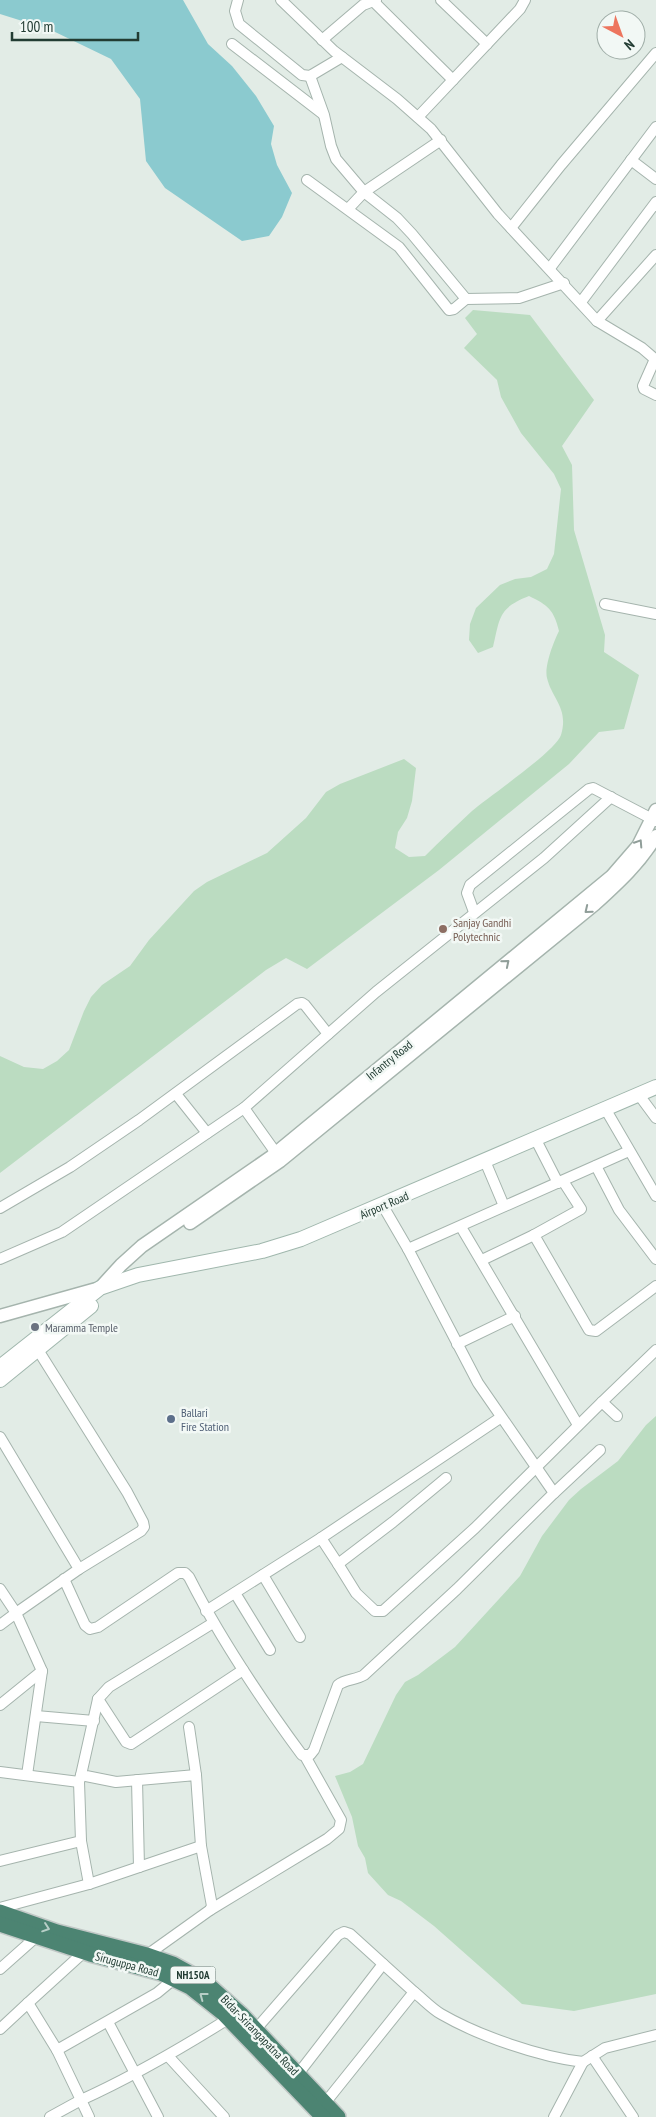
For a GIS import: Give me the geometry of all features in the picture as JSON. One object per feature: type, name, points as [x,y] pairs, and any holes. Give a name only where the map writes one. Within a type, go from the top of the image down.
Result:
[{"type":"highway","name":"Bidar-Srirangapatna Road","points":[[0,1912],[57,1932],[147,1955],[173,1964],[204,1981],[223,1996],[298,2074],[324,2110],[338,2117]]},
{"type":"highway","name":"Siruguppa Road","points":[[0,1924],[84,1952],[161,1973],[196,1990],[324,2110]]},
{"type":"main road","name":"Airport Road","points":[[109,1286],[138,1275],[262,1251],[302,1240],[656,1088]]},
{"type":"main road","points":[[0,1367],[87,1298],[109,1286]]},
{"type":"main road","points":[[0,1380],[87,1310],[109,1286]]},
{"type":"street","points":[[238,0],[235,11],[239,24],[302,75],[310,76],[342,57]]},
{"type":"street","points":[[281,0],[322,40],[418,117],[441,140],[511,228],[597,320],[656,359],[643,386],[647,391],[656,395]]},
{"type":"street","points":[[322,40],[350,15],[363,5],[374,0],[453,80]]},
{"type":"street","points":[[441,0],[487,44]]},
{"type":"street","points":[[418,117],[520,9],[525,0]]},
{"type":"street","points":[[232,44],[324,115]]},
{"type":"street","points":[[511,228],[561,165],[656,54]]},
{"type":"street","points":[[310,76],[324,115],[336,159],[364,192],[396,218],[412,234],[466,299]]},
{"type":"street","points":[[550,268],[656,127]]},
{"type":"street","points":[[348,209],[364,192],[441,140]]},
{"type":"street","points":[[631,160],[656,179]]},
{"type":"street","points":[[306,180],[399,247],[449,310],[454,310],[466,299],[519,298],[564,283]]},
{"type":"street","points":[[581,302],[656,202]]},
{"type":"street","points":[[597,320],[656,255]]},
{"type":"street","points":[[604,604],[656,614]]},
{"type":"street","points":[[474,912],[467,893],[470,885],[584,792],[593,788],[655,817]]},
{"type":"street","points":[[0,1259],[62,1232],[244,1108],[328,1034],[474,912],[544,858],[611,797]]},
{"type":"street","name":"Infantry Road","points":[[109,1286],[121,1265],[142,1246],[276,1153],[612,876],[638,846],[655,817]]},
{"type":"street","name":"Infantry Road","points":[[109,1286],[141,1258],[257,1178],[595,904],[652,850],[656,836]]},
{"type":"street","points":[[0,1208],[70,1167],[176,1094],[297,1004],[302,1003],[305,1005],[328,1034]]},
{"type":"street","points":[[176,1094],[207,1133]]},
{"type":"street","points":[[639,1095],[656,1118]]},
{"type":"street","points":[[244,1108],[276,1153]]},
{"type":"street","points":[[606,1110],[656,1196]]},
{"type":"street","points":[[482,1260],[534,1235],[580,1209],[560,1182],[536,1140]]},
{"type":"street","points":[[408,1249],[629,1151]]},
{"type":"street","points":[[486,1161],[504,1206]]},
{"type":"street","points":[[596,1166],[619,1210],[656,1259]]},
{"type":"street","points":[[382,1206],[408,1249],[478,1383],[500,1418],[554,1492]]},
{"type":"street","points":[[461,1226],[578,1425]]},
{"type":"street","points":[[534,1235],[589,1330],[596,1332],[656,1286]]},
{"type":"street","points":[[0,1316],[109,1286]]},
{"type":"street","points":[[457,1344],[514,1316]]},
{"type":"street","points":[[0,1625],[80,1568],[141,1531],[144,1527],[144,1522],[127,1492],[38,1350]]},
{"type":"street","points":[[321,1538],[356,1593],[375,1611],[383,1611],[475,1528],[656,1350]]},
{"type":"street","points":[[602,1402],[616,1416]]},
{"type":"street","points":[[206,1611],[321,1538],[500,1418]]},
{"type":"street","points":[[0,1437],[80,1568]]},
{"type":"street","points":[[305,1756],[310,1755],[314,1750],[338,1685],[364,1675],[457,1589],[554,1492],[600,1450]]},
{"type":"street","points":[[338,1564],[394,1522],[446,1478]]},
{"type":"street","points":[[64,1579],[85,1625],[90,1629],[98,1628],[178,1573],[185,1573],[189,1577],[212,1623],[287,1734],[302,1755],[305,1756],[341,1820],[338,1829],[327,1839],[210,1910],[147,1955]]},
{"type":"street","points":[[263,1575],[300,1637]]},
{"type":"street","points":[[0,1589],[16,1612],[42,1671],[27,1775]]},
{"type":"street","points":[[235,1593],[270,1650]]},
{"type":"street","points":[[89,1884],[81,1841],[80,1779],[98,1700],[109,1687],[212,1623]]},
{"type":"street","points":[[98,1700],[126,1742],[131,1744],[243,1670]]},
{"type":"street","points":[[0,1705],[42,1671]]},
{"type":"street","points":[[36,1716],[94,1721]]},
{"type":"street","points":[[189,1727],[196,1775],[201,1846],[212,1906],[210,1910]]},
{"type":"street","points":[[0,1772],[116,1782],[196,1775]]},
{"type":"street","points":[[137,1780],[139,1867]]},
{"type":"street","points":[[0,1861],[81,1841]]},
{"type":"street","points":[[0,1908],[89,1884],[201,1846]]},
{"type":"street","points":[[256,2029],[338,1935],[344,1932],[350,1934],[440,2014],[529,2051],[583,2062]]},
{"type":"street","points":[[0,1969],[36,1937]]},
{"type":"street","points":[[0,2029],[84,1952]]},
{"type":"street","points":[[298,2074],[383,1964]]},
{"type":"street","points":[[57,2050],[157,1993],[174,1979]]},
{"type":"street","points":[[324,2110],[414,1992]]},
{"type":"street","points":[[28,2003],[57,2050],[89,2117]]},
{"type":"street","points":[[50,2117],[168,2056],[228,2019]]},
{"type":"street","points":[[108,2022],[158,2117]]},
{"type":"street","points":[[558,2115],[583,2062],[604,2048],[656,2035]]},
{"type":"street","points":[[168,2056],[224,2117]]},
{"type":"street","points":[[592,2056],[633,2117]]},
{"type":"green space","points":[[473,310],[530,315],[594,400],[562,446],[572,465],[574,530],[605,635],[604,652],[639,675],[624,729],[599,732],[569,764],[439,870],[307,969],[286,958],[266,970],[0,1173],[0,1056],[24,1067],[43,1069],[57,1061],[69,1050],[91,997],[102,985],[130,966],[149,940],[194,891],[207,882],[267,853],[306,818],[326,792],[340,784],[404,759],[416,768],[412,801],[407,818],[398,832],[395,848],[409,857],[425,856],[472,811],[547,752],[561,735],[563,718],[546,673],[550,654],[559,631],[555,618],[546,605],[529,596],[511,605],[499,621],[493,647],[478,653],[469,640],[470,624],[476,608],[500,585],[515,579],[531,577],[547,569],[554,554],[561,489],[554,474],[521,433],[501,397],[497,380],[464,348],[477,334],[465,318]]},
{"type":"green space","points":[[656,1416],[656,1994],[574,2011],[522,2004],[434,1926],[401,1901],[388,1895],[368,1873],[365,1858],[358,1846],[352,1817],[335,1776],[350,1772],[363,1764],[396,1695],[405,1682],[418,1675],[455,1647],[520,1576],[542,1536],[569,1500],[618,1461],[646,1425]]},
{"type":"water","points":[[0,0],[183,0],[208,44],[232,66],[256,96],[274,126],[271,144],[277,165],[292,193],[282,217],[269,236],[242,241],[165,188],[146,161],[140,99],[111,59],[51,30],[0,14]]},
{"type":"place","name":"Sanjay Gandhi Polytechnic","points":[[443,929]]},
{"type":"place","name":"Maramma Temple","points":[[35,1327]]},
{"type":"place","name":"Ballari Fire Station","points":[[171,1419]]}]
